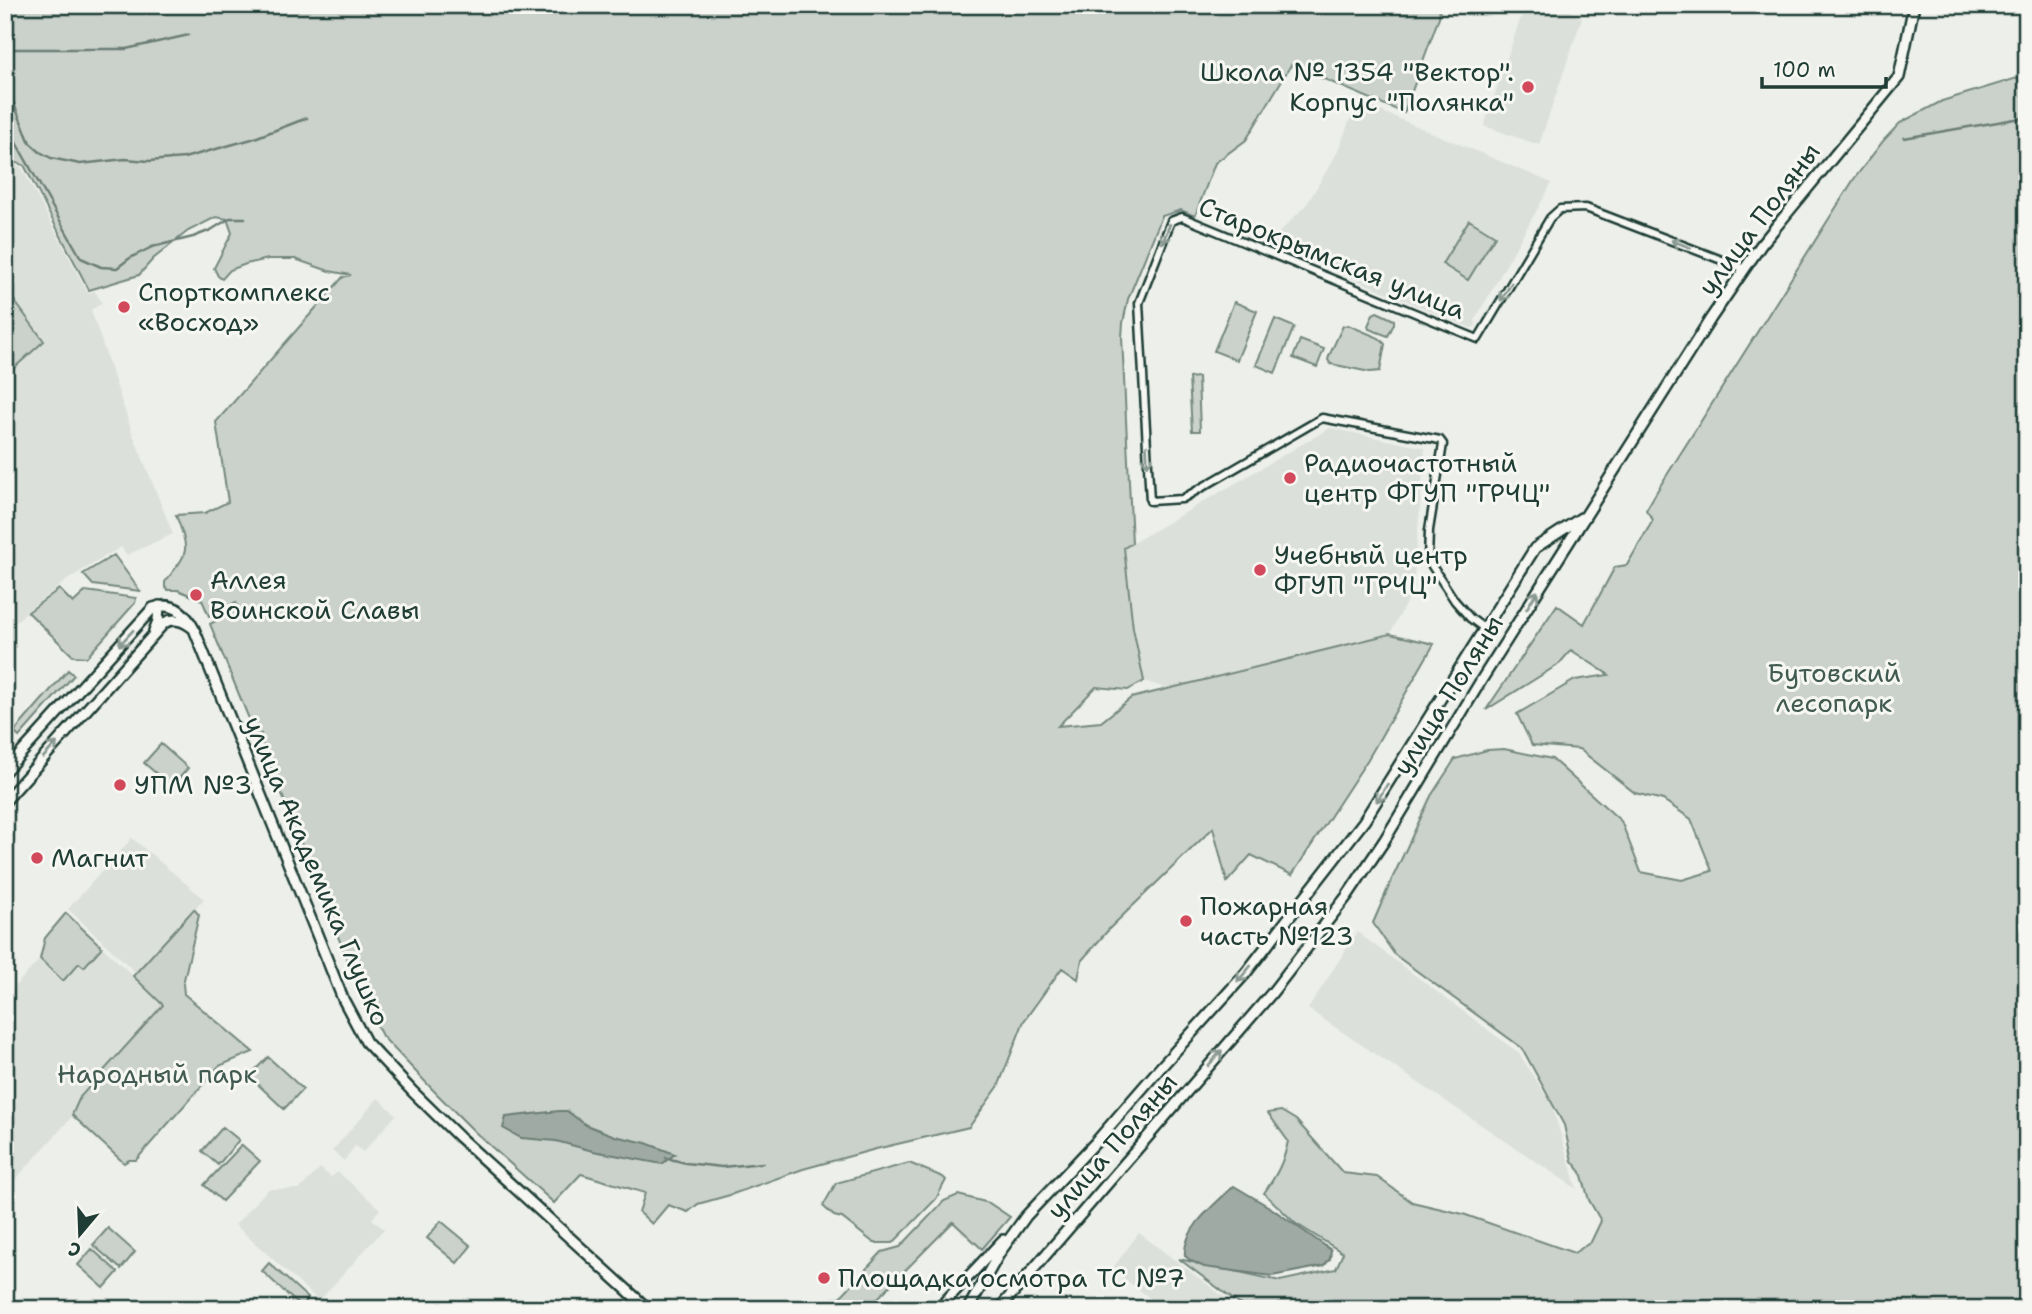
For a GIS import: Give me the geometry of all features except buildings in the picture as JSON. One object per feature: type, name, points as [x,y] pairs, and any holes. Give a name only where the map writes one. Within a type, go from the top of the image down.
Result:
[{"type":"main road","name":"улица Поляны","points":[[999,1309],[1271,994],[1347,896],[1711,318],[1761,245],[1899,77],[1914,5]]},
{"type":"main road","name":"улица Поляны","points":[[968,1309],[1000,1252],[1026,1216],[1095,1143],[1245,974],[1364,821],[1535,548],[1584,516]]},
{"type":"main road","points":[[151,636],[159,606]]},
{"type":"main road","points":[[5,771],[153,608],[172,606],[186,615],[194,629]]},
{"type":"main road","points":[[5,801],[164,623],[171,619],[185,622],[194,629]]},
{"type":"main road","name":"улица Академика Глушко","points":[[194,629],[343,999],[366,1042],[459,1137],[648,1309]]},
{"type":"main road","points":[[938,1309],[1026,1216]]},
{"type":"street","name":"Старокрымская улица","points":[[1485,629],[1470,618],[1455,601],[1428,560],[1429,530],[1443,444],[1440,440],[1322,418],[1182,499],[1150,501],[1139,303],[1171,221],[1182,217],[1478,339],[1550,218],[1560,209],[1586,208],[1745,269]]},
{"type":"shaded area","name":"Школа № 1354 \"Вектор\". Корпус \"Полянка\"","points":[[1525,5],[1558,5],[1582,18],[1539,145],[1484,126]]},
{"type":"shaded area","points":[[1357,101],[1552,183],[1475,320],[1476,326],[1471,328],[1269,243],[1307,204],[1337,153]]},
{"type":"shaded area","points":[[5,164],[21,166],[88,293],[95,291],[102,303],[91,310],[132,432],[173,534],[127,555],[121,547],[70,578],[27,611],[5,633],[5,376],[44,341],[5,288]]},
{"type":"shaded area","points":[[1330,428],[1425,448],[1413,589],[1390,634],[1168,689],[1144,681],[1133,628],[1124,548]]},
{"type":"shaded area","points":[[132,838],[204,899],[136,973],[68,909]]},
{"type":"shaded area","points":[[66,913],[163,1004],[80,1097],[71,1118],[5,1191],[5,997],[40,959],[45,938]]},
{"type":"shaded area","points":[[1357,932],[1519,1053],[1552,1105],[1577,1189],[1308,1009]]},
{"type":"shaded area","points":[[378,1098],[396,1115],[363,1152],[355,1146],[344,1161],[332,1151]]},
{"type":"shaded area","points":[[567,1111],[586,1125],[615,1136],[646,1143],[675,1154],[662,1164],[556,1141],[521,1138],[503,1128],[506,1117]]},
{"type":"shaded area","points":[[320,1168],[331,1177],[338,1172],[380,1209],[372,1219],[384,1229],[319,1301],[235,1225],[268,1189],[300,1189]]},
{"type":"shaded area","points":[[1234,1186],[1331,1250],[1330,1259],[1324,1266],[1272,1276],[1204,1267],[1191,1261],[1185,1256],[1194,1226]]},
{"type":"shaded area","points":[[1139,1233],[1240,1309],[1164,1309],[1112,1269]]},
{"type":"green space","points":[[5,5],[1440,5],[1439,17],[1404,113],[1291,65],[1246,140],[1215,163],[1195,216],[1181,210],[1162,216],[1128,299],[1122,337],[1132,543],[1124,548],[1133,628],[1144,681],[1128,690],[1096,687],[1058,726],[1101,722],[1131,698],[1390,634],[1434,644],[1368,759],[1292,875],[1251,855],[1227,882],[1213,828],[1111,927],[1082,960],[1078,979],[1062,968],[1024,1021],[998,1087],[969,1127],[803,1169],[698,1204],[688,1212],[668,1205],[652,1224],[639,1212],[645,1193],[581,1174],[554,1203],[475,1132],[382,1036],[360,992],[262,744],[261,734],[256,736],[210,624],[238,609],[236,602],[209,616],[202,600],[165,587],[165,582],[185,551],[184,537],[176,515],[205,513],[228,502],[216,422],[343,277],[351,275],[329,271],[295,259],[268,259],[230,270],[222,279],[214,268],[232,233],[227,219],[216,217],[188,231],[153,259],[139,275],[89,290],[24,165],[5,160]]},
{"type":"green space","name":"Бутовский лесопарк","points":[[2027,75],[2027,1309],[1246,1309],[1179,1259],[1280,1281],[1336,1269],[1343,1253],[1295,1223],[1264,1193],[1279,1168],[1288,1141],[1268,1113],[1281,1111],[1296,1120],[1343,1173],[1377,1177],[1412,1202],[1463,1214],[1574,1253],[1591,1242],[1601,1221],[1589,1200],[1581,1172],[1572,1161],[1564,1125],[1522,1048],[1395,955],[1373,923],[1431,796],[1455,759],[1487,750],[1504,749],[1552,759],[1621,821],[1641,872],[1682,880],[1712,871],[1691,819],[1663,800],[1635,793],[1579,749],[1532,745],[1517,714],[1575,680],[1609,675],[1571,650],[1559,664],[1486,710],[1557,605],[1584,624],[1615,567],[1627,565],[1653,520],[1646,510],[1660,486],[1854,179],[1884,140],[1900,123],[1942,101]]},
{"type":"green space","points":[[1469,220],[1495,236],[1468,280],[1442,264]]},
{"type":"green space","points":[[5,288],[44,341],[5,376],[5,341],[14,334],[5,324]]},
{"type":"green space","points":[[1234,302],[1257,311],[1237,360],[1214,351]]},
{"type":"green space","points":[[1377,312],[1394,320],[1388,336],[1369,329],[1373,314]]},
{"type":"green space","points":[[1275,319],[1294,327],[1275,373],[1256,365]]},
{"type":"green space","points":[[1348,325],[1379,338],[1385,344],[1380,371],[1370,372],[1331,364],[1328,360],[1343,326]]},
{"type":"green space","points":[[1300,340],[1324,349],[1317,367],[1293,358]]},
{"type":"green space","points":[[1198,377],[1200,431],[1192,431],[1189,378]]},
{"type":"green space","points":[[114,555],[140,591],[93,585],[83,574]]},
{"type":"green space","points":[[59,589],[73,603],[86,591],[136,598],[135,603],[87,657],[73,656],[28,612]]},
{"type":"green space","points":[[68,670],[74,675],[19,737],[14,732]]},
{"type":"green space","points":[[161,744],[188,768],[172,787],[144,763]]},
{"type":"green space","name":"Народный парк","points":[[194,909],[199,915],[183,984],[184,994],[253,1052],[219,1066],[136,1160],[124,1163],[72,1115],[80,1097],[163,1005],[133,976]]},
{"type":"green space","points":[[66,913],[102,947],[84,967],[79,963],[63,981],[40,959],[45,938]]},
{"type":"green space","points":[[268,1057],[303,1089],[284,1109],[249,1076]]},
{"type":"green space","points":[[223,1127],[239,1140],[218,1165],[202,1151]]},
{"type":"green space","points":[[242,1145],[260,1161],[222,1201],[204,1185]]},
{"type":"green space","points":[[909,1163],[946,1180],[936,1199],[893,1243],[874,1243],[823,1206],[836,1183]]},
{"type":"green space","points":[[958,1195],[989,1203],[1010,1217],[982,1249],[953,1222],[867,1309],[834,1309],[828,1303],[844,1293],[882,1252],[900,1247],[944,1201]]},
{"type":"green space","points":[[441,1221],[471,1246],[457,1263],[427,1238]]},
{"type":"green space","points":[[108,1228],[135,1252],[121,1269],[93,1245]]},
{"type":"green space","points":[[92,1249],[118,1272],[104,1288],[78,1265]]},
{"type":"green space","points":[[269,1263],[308,1298],[301,1307],[262,1271]]},
{"type":"waterway","points":[[5,49],[126,49],[189,35]]},
{"type":"waterway","points":[[5,82],[30,143],[51,158],[80,164],[125,159],[149,161],[184,158],[252,139],[307,118]]},
{"type":"waterway","points":[[1904,138],[2027,117]]},
{"type":"waterway","points":[[5,123],[81,258],[101,267],[117,268],[152,247],[193,237],[230,218],[245,218]]},
{"type":"waterway","points":[[666,1158],[722,1167],[763,1163]]},
{"type":"place","name":"Школа № 1354 \"Вектор\". Корпус \"Полянка\"","points":[[1528,87]]},
{"type":"place","name":"Спорткомплекс «Восход»","points":[[124,307]]},
{"type":"place","name":"Радиочастотный центр ФГУП \"ГРЧЦ\"","points":[[1290,478]]},
{"type":"place","name":"Учебный центр ФГУП \"ГРЧЦ\"","points":[[1260,570]]},
{"type":"place","name":"Аллея Воинской Славы","points":[[196,595]]},
{"type":"place","name":"УПМ №3","points":[[120,785]]},
{"type":"place","name":"Магнит","points":[[37,858]]},
{"type":"place","name":"Пожарная часть №123","points":[[1186,921]]},
{"type":"place","name":"Площадка осмотра ТС №7","points":[[824,1278]]}]
